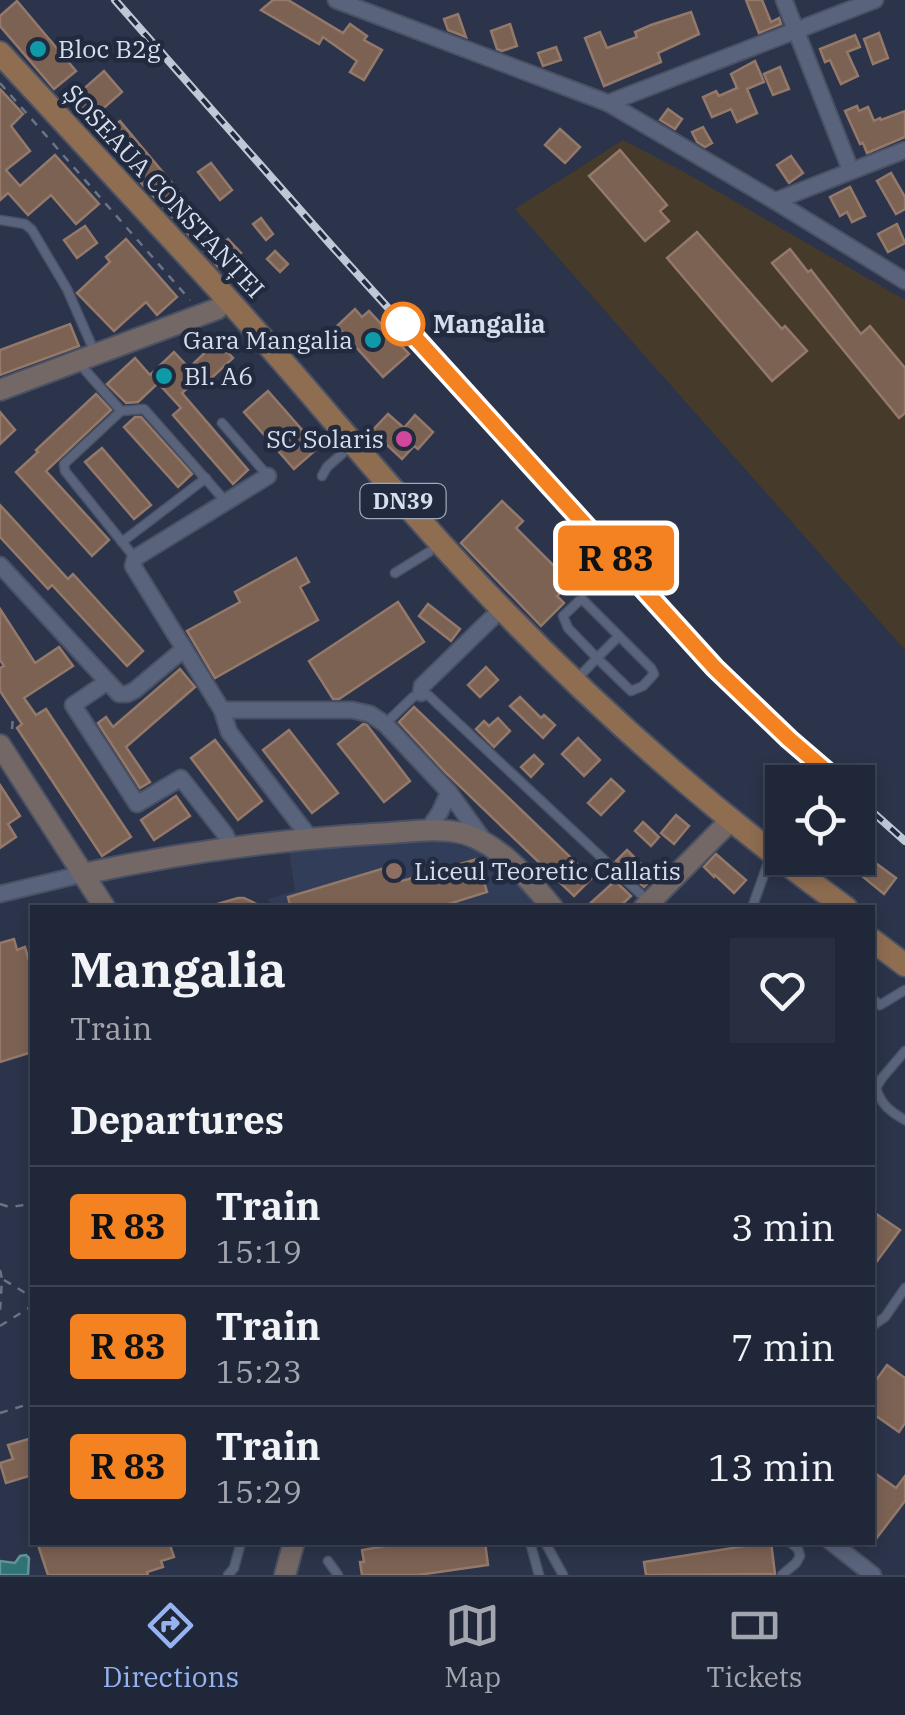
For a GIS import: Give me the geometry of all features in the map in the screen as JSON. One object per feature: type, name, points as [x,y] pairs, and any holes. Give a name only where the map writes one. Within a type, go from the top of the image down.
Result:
[{"type":"main road","name":"ȘOSEAUA CONSTANȚEI","points":[[0,54],[222,294],[522,629],[634,736],[745,832],[842,905]]},
{"type":"main road","name":"ȘOSEAUA CONSTANȚEI","points":[[0,74],[209,311],[492,618],[602,722],[765,861]]},
{"type":"main road","name":"ȘOSEAUA CONSTANȚEI","points":[[784,875],[825,905]]},
{"type":"main road","points":[[875,929],[905,950]]},
{"type":"main road","points":[[875,942],[905,965]]},
{"type":"street","points":[[336,0],[608,103],[775,200],[905,282]]},
{"type":"street","points":[[784,0],[851,171]]},
{"type":"street","points":[[608,103],[875,0]]},
{"type":"street","points":[[775,200],[905,150]]},
{"type":"street","points":[[0,390],[209,311]]},
{"type":"street","points":[[268,476],[134,562],[222,710],[229,732],[310,838]]},
{"type":"street","points":[[0,565],[119,694],[135,690],[184,650]]},
{"type":"street","points":[[422,693],[422,686],[492,618]]},
{"type":"street","points":[[107,682],[73,705],[137,804],[180,778],[225,834],[230,847]]},
{"type":"street","points":[[222,710],[352,710],[370,714],[450,792],[487,846]]},
{"type":"street","points":[[6,737],[103,905]]},
{"type":"street","points":[[426,831],[450,792]]},
{"type":"street","points":[[647,905],[724,828]]},
{"type":"street","points":[[0,894],[230,847],[445,830],[468,835],[502,855],[549,905]]},
{"type":"street","points":[[290,1573],[294,1545]]},
{"type":"street","points":[[835,1545],[873,1575]]},
{"type":"lane","points":[[0,220],[25,224],[32,230],[67,289],[86,357],[120,412]]},
{"type":"lane","points":[[134,562],[64,464],[120,412],[144,409],[226,502]]},
{"type":"lane","points":[[222,423],[268,476]]},
{"type":"lane","points":[[322,476],[342,453]]},
{"type":"lane","points":[[122,542],[206,478]]},
{"type":"lane","points":[[395,573],[429,552]]},
{"type":"lane","points":[[583,600],[654,674],[643,686],[631,691],[597,658],[564,621],[563,616],[578,601],[583,600]]},
{"type":"lane","points":[[576,680],[619,636]]},
{"type":"lane","points":[[384,724],[413,697],[428,695],[647,905]]},
{"type":"lane","points":[[754,905],[765,871]]},
{"type":"lane","points":[[876,1002],[905,990]]},
{"type":"lane","points":[[905,1052],[876,1088],[879,1099],[905,1120]]},
{"type":"lane","points":[[875,1324],[885,1317],[905,1288]]},
{"type":"lane","points":[[232,1573],[240,1545]]},
{"type":"lane","points":[[531,1545],[540,1575]]},
{"type":"lane","points":[[547,1545],[562,1575]]},
{"type":"lane","points":[[782,1575],[800,1556],[793,1545]]},
{"type":"lane","points":[[328,1561],[338,1575]]},
{"type":"path","points":[[0,83],[209,311]]},
{"type":"path","points":[[6,737],[12,716]]},
{"type":"path","points":[[0,1204],[30,1204]]},
{"type":"path","points":[[0,1270],[0,1312]]},
{"type":"path","points":[[2,1280],[30,1296]]},
{"type":"path","points":[[0,1326],[30,1307]]},
{"type":"path","points":[[0,1413],[30,1404]]},
{"type":"shaded area","points":[[623,140],[905,300],[905,650],[515,209]]},
{"type":"shaded area","name":"Liceul Teoretic Callatis","points":[[433,838],[474,850],[501,865],[491,881],[502,866],[539,905],[271,905],[268,899],[295,891],[289,851]]},
{"type":"shaded area","points":[[26,1555],[28,1575],[0,1575],[0,1561],[15,1563]]},
{"type":"building","points":[[273,0],[288,0],[343,33],[350,24],[367,36],[364,40],[382,50],[364,80],[350,72],[357,61],[323,37],[319,44],[261,10]]},
{"type":"building","points":[[746,0],[762,0],[771,22],[779,18],[781,24],[759,33]]},
{"type":"building","name":"Bloc B2g","points":[[17,1],[76,71],[54,89],[0,26],[0,16]]},
{"type":"building","points":[[691,12],[699,34],[658,53],[661,62],[604,86],[585,38],[600,32],[607,48],[637,37],[635,32],[651,25]]},
{"type":"building","points":[[458,14],[466,37],[448,30],[444,19]]},
{"type":"building","points":[[510,24],[517,46],[497,49],[491,31]]},
{"type":"building","points":[[879,33],[888,58],[873,64],[864,39]]},
{"type":"building","points":[[855,35],[860,47],[847,52],[858,76],[841,84],[820,49]]},
{"type":"building","points":[[556,47],[561,60],[543,66],[538,53]]},
{"type":"building","points":[[755,61],[764,82],[747,89],[757,113],[737,122],[731,109],[712,117],[703,97],[716,91],[719,96],[737,88],[731,74]]},
{"type":"building","points":[[780,67],[789,89],[773,95],[764,74]]},
{"type":"building","points":[[104,71],[122,92],[89,121],[71,100]]},
{"type":"building","points":[[0,89],[23,114],[11,126],[30,151],[6,170],[20,186],[55,155],[99,204],[76,224],[51,195],[28,215],[8,193],[0,200]]},
{"type":"building","points":[[857,106],[859,111],[868,107],[874,121],[905,111],[905,137],[867,153],[845,111]]},
{"type":"building","points":[[668,109],[682,119],[675,129],[660,120]]},
{"type":"building","points":[[120,121],[223,244],[228,239],[241,253],[221,270],[100,138]]},
{"type":"building","points":[[703,127],[712,143],[705,147],[692,132]]},
{"type":"building","points":[[560,129],[580,147],[565,163],[545,145]]},
{"type":"building","points":[[620,150],[667,205],[660,211],[669,221],[645,241],[589,176]]},
{"type":"building","points":[[791,156],[803,173],[789,183],[777,165]]},
{"type":"building","points":[[211,163],[232,190],[220,200],[198,172]]},
{"type":"building","points":[[891,173],[905,197],[905,209],[896,214],[877,181]]},
{"type":"building","points":[[850,187],[865,216],[852,222],[847,212],[840,216],[830,197]]},
{"type":"building","points":[[261,218],[273,234],[266,240],[253,224]]},
{"type":"building","points":[[897,224],[905,243],[888,252],[878,234]]},
{"type":"building","points":[[85,226],[97,243],[77,258],[64,240]]},
{"type":"building","points":[[697,232],[782,329],[785,326],[807,351],[772,381],[667,258]]},
{"type":"building","points":[[126,239],[177,297],[157,315],[146,302],[114,331],[77,293],[110,262],[106,257]]},
{"type":"building","points":[[790,249],[861,334],[870,326],[905,368],[905,413],[899,418],[772,263]]},
{"type":"building","points":[[275,251],[288,264],[280,272],[267,259]]},
{"type":"building","name":"Gara Mangalia","points":[[355,309],[362,317],[369,311],[409,354],[383,377],[337,326]]},
{"type":"building","points":[[70,324],[79,346],[0,375],[0,350]]},
{"type":"building","name":"Bl. A6","points":[[217,341],[233,358],[204,385],[198,378],[182,393],[248,470],[233,484],[173,415],[181,408],[158,383],[138,402],[126,403],[107,384],[135,358],[150,375],[174,352],[189,368]]},
{"type":"building","points":[[268,391],[318,448],[294,469],[244,412]]},
{"type":"building","points":[[96,394],[111,410],[46,471],[109,540],[92,556],[16,472]]},
{"type":"building","points":[[0,412],[15,430],[0,444]]},
{"type":"building","name":"SC Solaris","points":[[388,414],[404,428],[415,415],[433,432],[402,459],[372,431]]},
{"type":"building","points":[[135,417],[141,417],[192,474],[178,487],[124,427]]},
{"type":"building","points":[[102,448],[151,505],[134,519],[85,462]]},
{"type":"building","points":[[502,501],[523,521],[516,528],[571,583],[557,596],[564,603],[541,626],[461,543]]},
{"type":"building","points":[[0,505],[68,579],[73,574],[143,651],[127,666],[52,585],[48,589],[0,537]]},
{"type":"building","points":[[296,558],[309,582],[300,587],[318,620],[215,678],[187,631],[240,602],[235,592]]},
{"type":"building","points":[[398,602],[424,642],[339,699],[333,699],[309,661]]},
{"type":"building","points":[[428,604],[460,629],[451,641],[419,616]]},
{"type":"building","points":[[0,609],[35,663],[59,647],[73,666],[24,698],[36,715],[46,709],[131,837],[102,856],[17,728],[22,724],[0,691],[0,668],[4,666],[0,660]]},
{"type":"building","points":[[486,667],[498,680],[480,697],[468,685]]},
{"type":"building","points":[[180,669],[195,687],[126,747],[150,782],[140,788],[98,723],[106,717],[113,727]]},
{"type":"building","points":[[520,697],[541,718],[544,715],[555,725],[543,738],[510,706]]},
{"type":"building","points":[[414,707],[592,878],[574,896],[445,772],[399,722]]},
{"type":"building","points":[[498,718],[510,731],[494,747],[476,729],[484,721],[489,726]]},
{"type":"building","points":[[363,724],[410,781],[384,802],[338,744]]},
{"type":"building","points":[[289,730],[338,793],[312,813],[263,750]]},
{"type":"building","points":[[578,738],[600,760],[584,776],[562,754]]},
{"type":"building","points":[[215,740],[262,801],[238,820],[191,758]]},
{"type":"building","points":[[534,755],[543,764],[531,777],[521,767]]},
{"type":"building","points":[[611,779],[624,791],[601,815],[588,803]]},
{"type":"building","points":[[0,785],[20,816],[8,824],[16,837],[0,848]]},
{"type":"building","points":[[176,796],[190,816],[154,840],[141,820]]},
{"type":"building","points":[[676,815],[689,826],[674,844],[661,833]]},
{"type":"building","points":[[643,822],[659,837],[651,846],[635,831]]},
{"type":"building","points":[[627,850],[654,877],[644,887],[616,861]]},
{"type":"building","points":[[716,854],[746,880],[734,893],[704,867]]},
{"type":"building","points":[[477,859],[487,892],[446,905],[290,905],[288,897],[398,864],[402,881]]},
{"type":"building","points":[[875,863],[896,878],[884,894],[861,875],[875,875]]},
{"type":"building","points":[[615,881],[631,896],[621,905],[588,905]]},
{"type":"building","points":[[244,898],[259,905],[214,905]]},
{"type":"building","points":[[14,939],[17,950],[25,947],[30,965],[30,1053],[0,1062],[0,943]]},
{"type":"building","points":[[875,1213],[900,1230],[875,1264]]},
{"type":"building","points":[[887,1365],[905,1378],[905,1423],[899,1432],[875,1415],[875,1382]]},
{"type":"building","points":[[30,1439],[30,1476],[6,1483],[0,1463],[13,1459],[8,1445]]},
{"type":"building","points":[[875,1473],[896,1488],[905,1476],[905,1501],[875,1540]]},
{"type":"building","points":[[38,1545],[170,1545],[174,1557],[161,1561],[163,1567],[147,1572],[148,1575],[48,1575]]},
{"type":"building","points":[[391,1545],[485,1545],[488,1565],[418,1575],[362,1575],[362,1550]]},
{"type":"building","points":[[771,1545],[775,1574],[646,1575],[644,1562]]},
{"type":"railway","points":[[115,0],[331,245],[715,668],[819,765]]},
{"type":"railway","points":[[875,814],[905,841]]},
{"type":"train","points":[[403,324],[715,668],[819,765]]},
{"type":"place","name":"Bloc B2g","points":[[38,49]]},
{"type":"place","name":"Mangalia","points":[[403,324]]},
{"type":"place","name":"Gara Mangalia","points":[[373,340]]},
{"type":"place","name":"Bl. A6","points":[[164,376]]},
{"type":"place","name":"SC Solaris","points":[[404,439]]},
{"type":"place","name":"Liceul Teoretic Callatis","points":[[394,871]]}]
